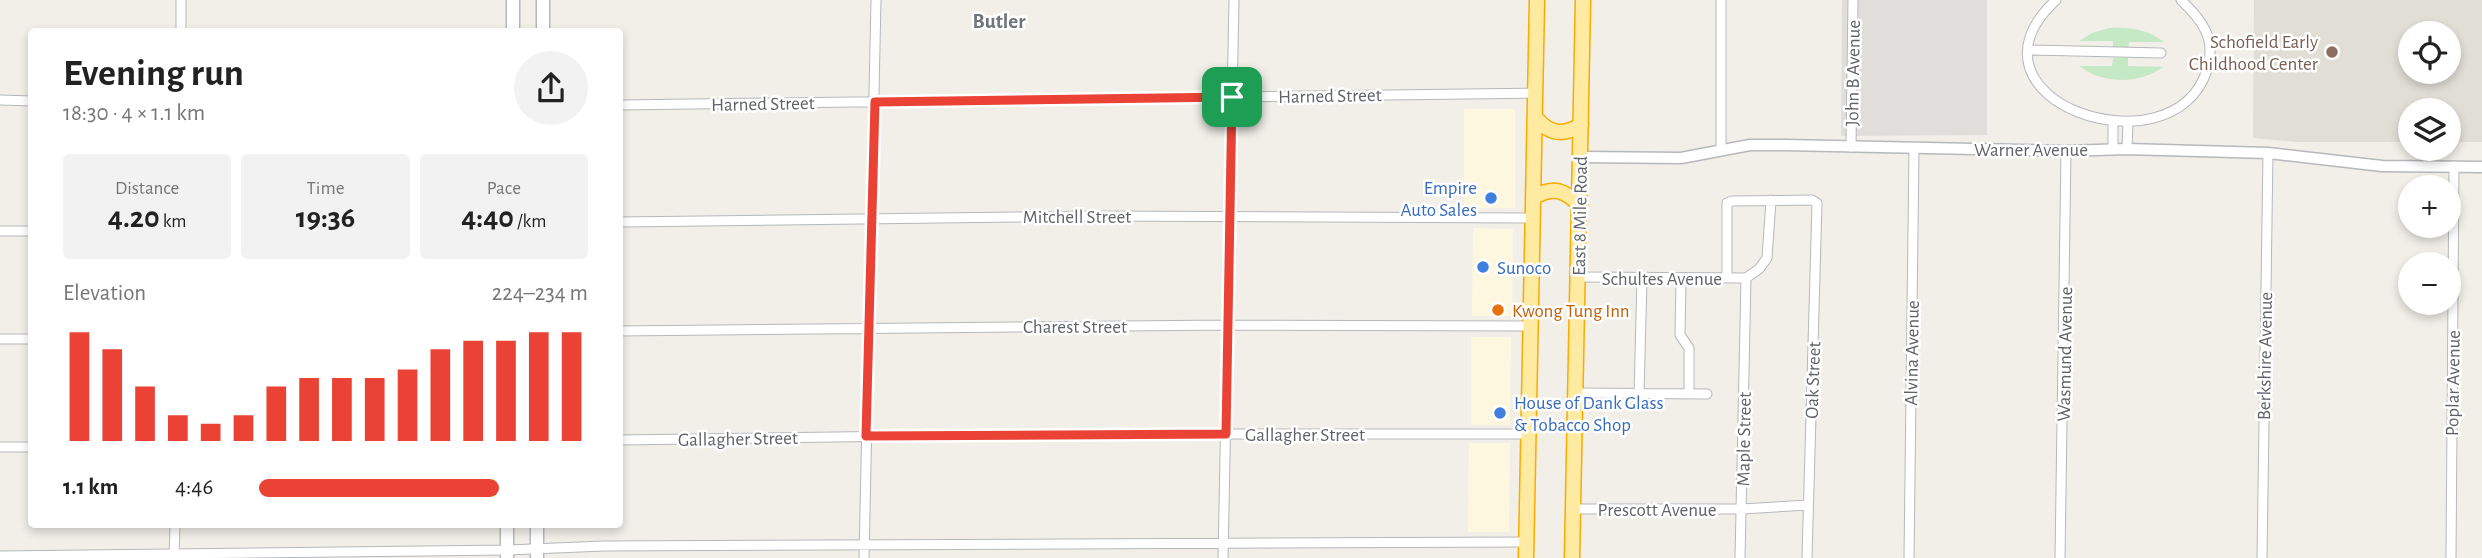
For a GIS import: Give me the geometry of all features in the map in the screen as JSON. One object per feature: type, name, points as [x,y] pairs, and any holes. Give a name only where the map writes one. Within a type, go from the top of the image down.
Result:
[{"type":"highway","points":[[1526,558],[1538,0]]},
{"type":"highway","name":"East 8 Mile Road","points":[[1572,558],[1583,0]]},
{"type":"highway","points":[[1535,118],[1542,126],[1555,132],[1567,133],[1581,125]]},
{"type":"highway","points":[[1534,197],[1548,191],[1560,190],[1580,205]]},
{"type":"main road","points":[[513,0],[513,28]]},
{"type":"main road","points":[[542,28],[543,0]]},
{"type":"main road","points":[[507,528],[507,554]]},
{"type":"main road","points":[[537,528],[537,553]]},
{"type":"street","points":[[181,0],[181,28]]},
{"type":"street","points":[[864,558],[876,0]]},
{"type":"street","points":[[1223,558],[1234,0]]},
{"type":"street","points":[[1721,0],[1721,150]]},
{"type":"street","name":"John B Avenue","points":[[1851,147],[1853,0]]},
{"type":"street","points":[[2056,0],[2035,23],[2028,50],[2029,67],[2057,102],[2087,116],[2113,122],[2149,118],[2176,107],[2188,99],[2203,80],[2210,54],[2207,31],[2181,0]]},
{"type":"street","points":[[2028,50],[2161,53]]},
{"type":"street","name":"Harned Street","points":[[623,105],[1536,93]]},
{"type":"street","points":[[0,100],[28,101]]},
{"type":"street","points":[[2113,122],[2113,149]]},
{"type":"street","points":[[2127,149],[2128,122]]},
{"type":"street","name":"Warner Avenue","points":[[1580,157],[1681,158],[1750,145],[2066,151],[2127,149],[2268,153],[2382,166],[2482,167]]},
{"type":"street","name":"Alvina Avenue","points":[[1909,558],[1914,148]]},
{"type":"street","name":"Wasmund Avenue","points":[[2060,558],[2066,151]]},
{"type":"street","name":"Berkshire Avenue","points":[[2262,558],[2268,153]]},
{"type":"street","name":"Poplar Avenue","points":[[2451,558],[2454,166]]},
{"type":"street","points":[[1727,278],[1727,203],[1771,200],[1767,258],[1759,269],[1746,278]]},
{"type":"street","name":"Oak Street","points":[[1771,200],[1812,200],[1817,203],[1807,558]]},
{"type":"street","name":"Mitchell Street","points":[[623,222],[1230,216],[1534,218]]},
{"type":"street","points":[[0,231],[28,231]]},
{"type":"street","name":"Schultes Avenue","points":[[1578,277],[1746,278]]},
{"type":"street","points":[[1639,394],[1642,278]]},
{"type":"street","name":"Maple Street","points":[[1740,558],[1746,278]]},
{"type":"street","points":[[1681,279],[1680,335],[1689,348],[1689,394]]},
{"type":"street","name":"Charest Street","points":[[623,331],[1228,325],[1531,326]]},
{"type":"street","points":[[0,339],[28,339]]},
{"type":"street","points":[[1576,393],[1707,394]]},
{"type":"street","name":"Gallagher Street","points":[[623,440],[866,436],[1529,434]]},
{"type":"street","points":[[0,447],[28,447]]},
{"type":"street","name":"Prescott Avenue","points":[[1573,509],[1742,509],[1808,505]]},
{"type":"street","points":[[174,556],[175,528]]},
{"type":"street","points":[[0,556],[507,554],[864,545],[1527,542]]},
{"type":"shaded area","points":[[1842,0],[1987,0],[1987,135],[1841,136]]},
{"type":"shaded area","name":"Schofield Early Childhood Center","points":[[2254,0],[2482,0],[2482,142],[2461,142],[2461,98],[2398,98],[2398,142],[2297,142],[2253,138]]},
{"type":"shaded area","points":[[1464,109],[1515,109],[1515,208],[1464,208]]},
{"type":"shaded area","points":[[1473,228],[1513,229],[1512,316],[1472,316]]},
{"type":"shaded area","points":[[1471,337],[1511,337],[1510,425],[1471,425]]},
{"type":"shaded area","points":[[1469,443],[1510,443],[1509,532],[1468,532]]},
{"type":"green space","points":[[2109,28],[2138,30],[2164,42],[2129,42],[2128,50],[2113,49],[2113,41],[2079,41],[2092,33]]},
{"type":"green space","points":[[2113,58],[2128,58],[2128,66],[2163,67],[2143,77],[2121,80],[2099,76],[2079,66],[2112,66]]},
{"type":"place","name":"Schofield Early Childhood Center","points":[[2332,52]]},
{"type":"place","name":"Empire Auto Sales","points":[[1491,198]]},
{"type":"place","name":"Sunoco","points":[[1483,267]]},
{"type":"place","name":"Kwong Tung Inn","points":[[1498,310]]},
{"type":"place","name":"House of Dank Glass & Tobacco Shop","points":[[1500,413]]},
{"type":"district","name":"Butler","points":[[999,21]]},
{"type":"route","points":[[1232,97],[1226,434],[866,436],[875,102],[1232,97]]}]
